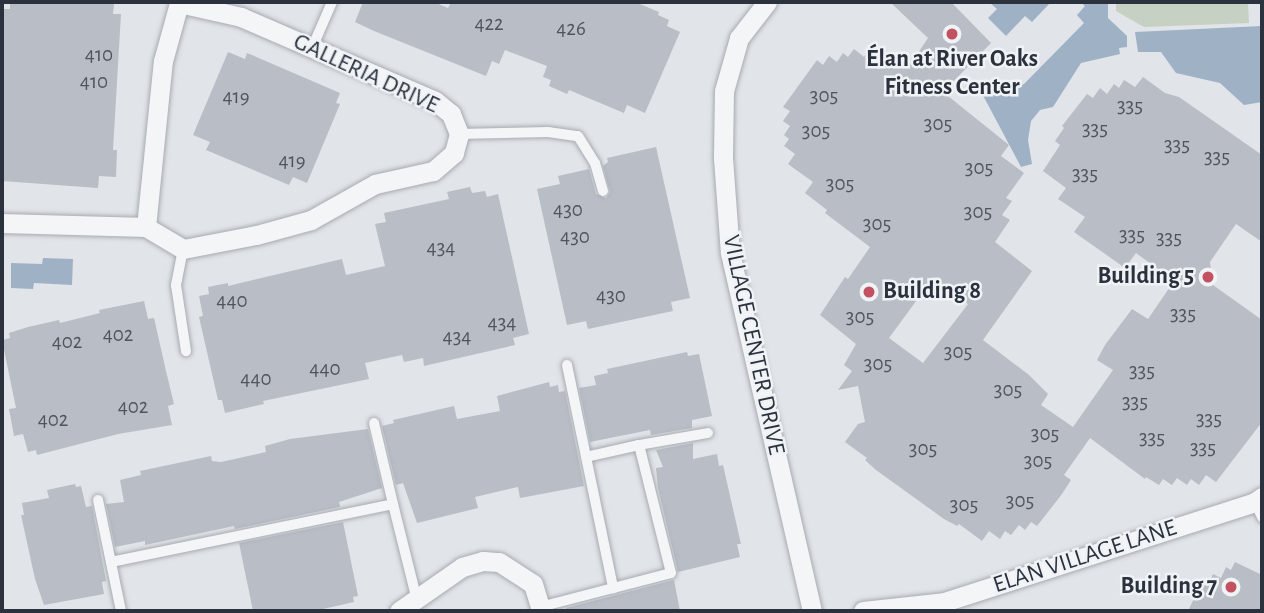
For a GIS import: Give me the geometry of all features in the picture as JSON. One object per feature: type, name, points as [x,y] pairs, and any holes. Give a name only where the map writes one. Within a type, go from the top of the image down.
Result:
[{"type":"street","name":"GALLERIA DRIVE","points":[[146,227],[163,61],[177,2],[241,17],[435,102],[451,114],[459,134],[454,153],[433,171],[375,184],[311,220],[256,235],[183,249]]},
{"type":"street","name":"VILLAGE CENTER DRIVE","points":[[767,2],[739,38],[724,91],[723,158],[730,253],[813,611]]},
{"type":"street","points":[[2,223],[146,227],[183,249]]},
{"type":"street","name":"ELAN VILLAGE LANE","points":[[863,611],[944,602],[1260,506]]},
{"type":"street","points":[[399,611],[417,601],[462,567],[483,561],[499,562],[533,584],[540,609]]},
{"type":"lane","points":[[312,48],[332,2]]},
{"type":"lane","points":[[459,134],[548,132],[578,136],[595,163],[603,191]]},
{"type":"lane","points":[[183,249],[176,285],[186,351]]},
{"type":"lane","points":[[567,365],[613,587]]},
{"type":"lane","points":[[374,424],[417,601]]},
{"type":"lane","points":[[586,457],[708,433]]},
{"type":"lane","points":[[540,609],[671,573],[639,445]]},
{"type":"lane","points":[[98,500],[121,611]]},
{"type":"lane","points":[[111,562],[393,503]]},
{"type":"green space","points":[[1116,2],[1248,2],[1249,23],[1144,27],[1116,11]]},
{"type":"water","points":[[989,2],[1051,2],[1032,22],[1025,16],[1006,36],[988,18],[997,9]]},
{"type":"water","points":[[1080,2],[1108,2],[1108,18],[1127,36],[1127,47],[1119,48],[1120,54],[1081,63],[1053,107],[1040,110],[1031,121],[1028,140],[1032,164],[1021,167],[978,86],[984,80],[999,94],[1009,93],[1024,84],[1084,23],[1077,15],[1085,6]]},
{"type":"water","points":[[1262,26],[1262,102],[1244,105],[1220,83],[1176,73],[1161,52],[1138,52],[1135,32]]},
{"type":"water","points":[[43,258],[73,259],[72,285],[34,283],[33,289],[11,288],[11,263],[42,264]]},
{"type":"building","points":[[10,2],[114,4],[113,14],[121,14],[113,150],[117,150],[116,177],[99,176],[98,188],[2,181],[2,9],[10,9]]},
{"type":"building","points":[[363,2],[434,2],[448,8],[451,2],[635,2],[659,12],[658,15],[669,20],[667,26],[680,32],[645,113],[627,105],[624,113],[569,90],[567,94],[549,86],[551,80],[543,77],[547,66],[505,50],[499,64],[492,61],[486,76],[374,31],[355,22]]},
{"type":"building","points":[[890,2],[951,2],[991,43],[943,92],[1009,145],[1001,156],[1024,173],[1006,198],[1012,201],[1002,215],[1010,220],[995,242],[1032,271],[983,340],[1029,375],[1048,394],[1041,405],[1073,427],[1113,370],[1097,360],[1105,345],[1132,309],[1148,319],[1174,281],[1136,253],[1125,268],[1074,232],[1085,217],[1058,199],[1066,188],[1043,171],[1060,145],[1055,141],[1064,128],[1062,126],[1087,94],[1093,98],[1100,88],[1107,94],[1114,84],[1119,88],[1124,80],[1135,87],[1143,77],[1165,93],[1179,97],[1262,155],[1262,242],[1236,224],[1210,262],[1213,285],[1262,320],[1262,422],[1216,482],[1206,475],[1199,485],[1191,479],[1187,485],[1177,478],[1172,485],[1163,479],[1159,485],[1146,477],[1145,479],[1090,438],[1064,475],[1071,480],[1037,526],[1031,522],[1025,530],[1019,525],[1011,535],[1005,531],[1000,539],[989,531],[982,541],[959,524],[957,526],[944,519],[876,470],[865,460],[867,458],[845,442],[858,424],[865,422],[858,386],[838,390],[852,371],[844,365],[856,344],[820,315],[845,277],[848,279],[870,247],[825,213],[827,210],[805,193],[813,182],[788,164],[795,154],[784,146],[789,139],[784,135],[790,126],[783,121],[790,111],[783,107],[817,60],[823,65],[829,56],[837,62],[843,53],[848,57],[854,49],[864,57],[872,46],[908,68],[928,38]],"holes":[[[933,278],[968,304],[923,363],[889,338]]]},
{"type":"building","points":[[228,52],[245,59],[247,53],[340,93],[336,103],[340,104],[307,183],[293,177],[289,185],[206,150],[210,142],[193,135]]},
{"type":"building","points":[[656,147],[690,298],[671,302],[673,311],[588,329],[586,321],[567,325],[537,189],[560,184],[558,176],[589,169],[596,194],[606,198],[610,192],[603,166],[608,162],[607,158]]},
{"type":"building","points":[[470,187],[472,193],[485,191],[487,197],[498,194],[529,334],[513,338],[515,345],[424,366],[423,358],[404,362],[402,355],[365,363],[369,379],[263,401],[264,404],[225,413],[222,400],[218,400],[199,317],[203,316],[199,296],[209,294],[208,287],[228,283],[228,286],[342,259],[346,275],[385,266],[375,224],[386,222],[384,213],[449,199],[447,192]]},
{"type":"building","points":[[144,301],[148,319],[154,318],[174,404],[168,406],[172,425],[118,434],[37,455],[36,450],[28,452],[23,434],[14,436],[9,409],[16,408],[2,340],[10,338],[9,333],[28,327],[59,320],[60,323],[100,313],[99,310]]},
{"type":"building","points":[[687,352],[688,356],[699,354],[712,416],[692,420],[692,428],[651,435],[650,430],[590,442],[579,388],[596,385],[594,376],[608,373],[607,369]]},
{"type":"building","points":[[549,382],[550,387],[558,385],[559,392],[565,391],[584,486],[520,498],[518,487],[513,488],[475,497],[478,508],[417,523],[403,483],[396,485],[382,426],[394,423],[393,420],[454,406],[457,419],[500,411],[497,396]]},
{"type":"building","points":[[368,429],[382,488],[339,502],[340,507],[145,545],[145,541],[115,547],[106,504],[124,502],[120,480],[141,475],[140,471],[211,456],[212,461],[221,462],[266,452],[265,446],[290,439]]},
{"type":"building","points":[[693,443],[693,459],[717,454],[719,466],[723,465],[741,544],[737,544],[740,557],[678,572],[658,488],[656,468],[663,467],[656,450]]},
{"type":"building","points":[[75,484],[76,487],[81,486],[86,507],[92,506],[106,581],[102,582],[104,594],[44,605],[35,579],[21,515],[24,515],[22,503],[49,498],[47,490]]},
{"type":"building","points":[[343,522],[358,596],[353,597],[354,602],[314,611],[253,611],[239,543]]},
{"type":"building","name":"Building 7","points":[[1235,562],[1262,575],[1262,611],[1188,611],[1203,580],[1209,583],[1213,574],[1221,578],[1226,567],[1231,570]]},
{"type":"building","points":[[674,580],[680,611],[567,611],[566,608]]},
{"type":"place","name":"Élan at River Oaks Fitness Center","points":[[952,34]]},
{"type":"place","name":"Building 5","points":[[1208,277]]},
{"type":"place","name":"Building 8","points":[[869,292]]},
{"type":"place","name":"Building 7","points":[[1231,587]]}]
